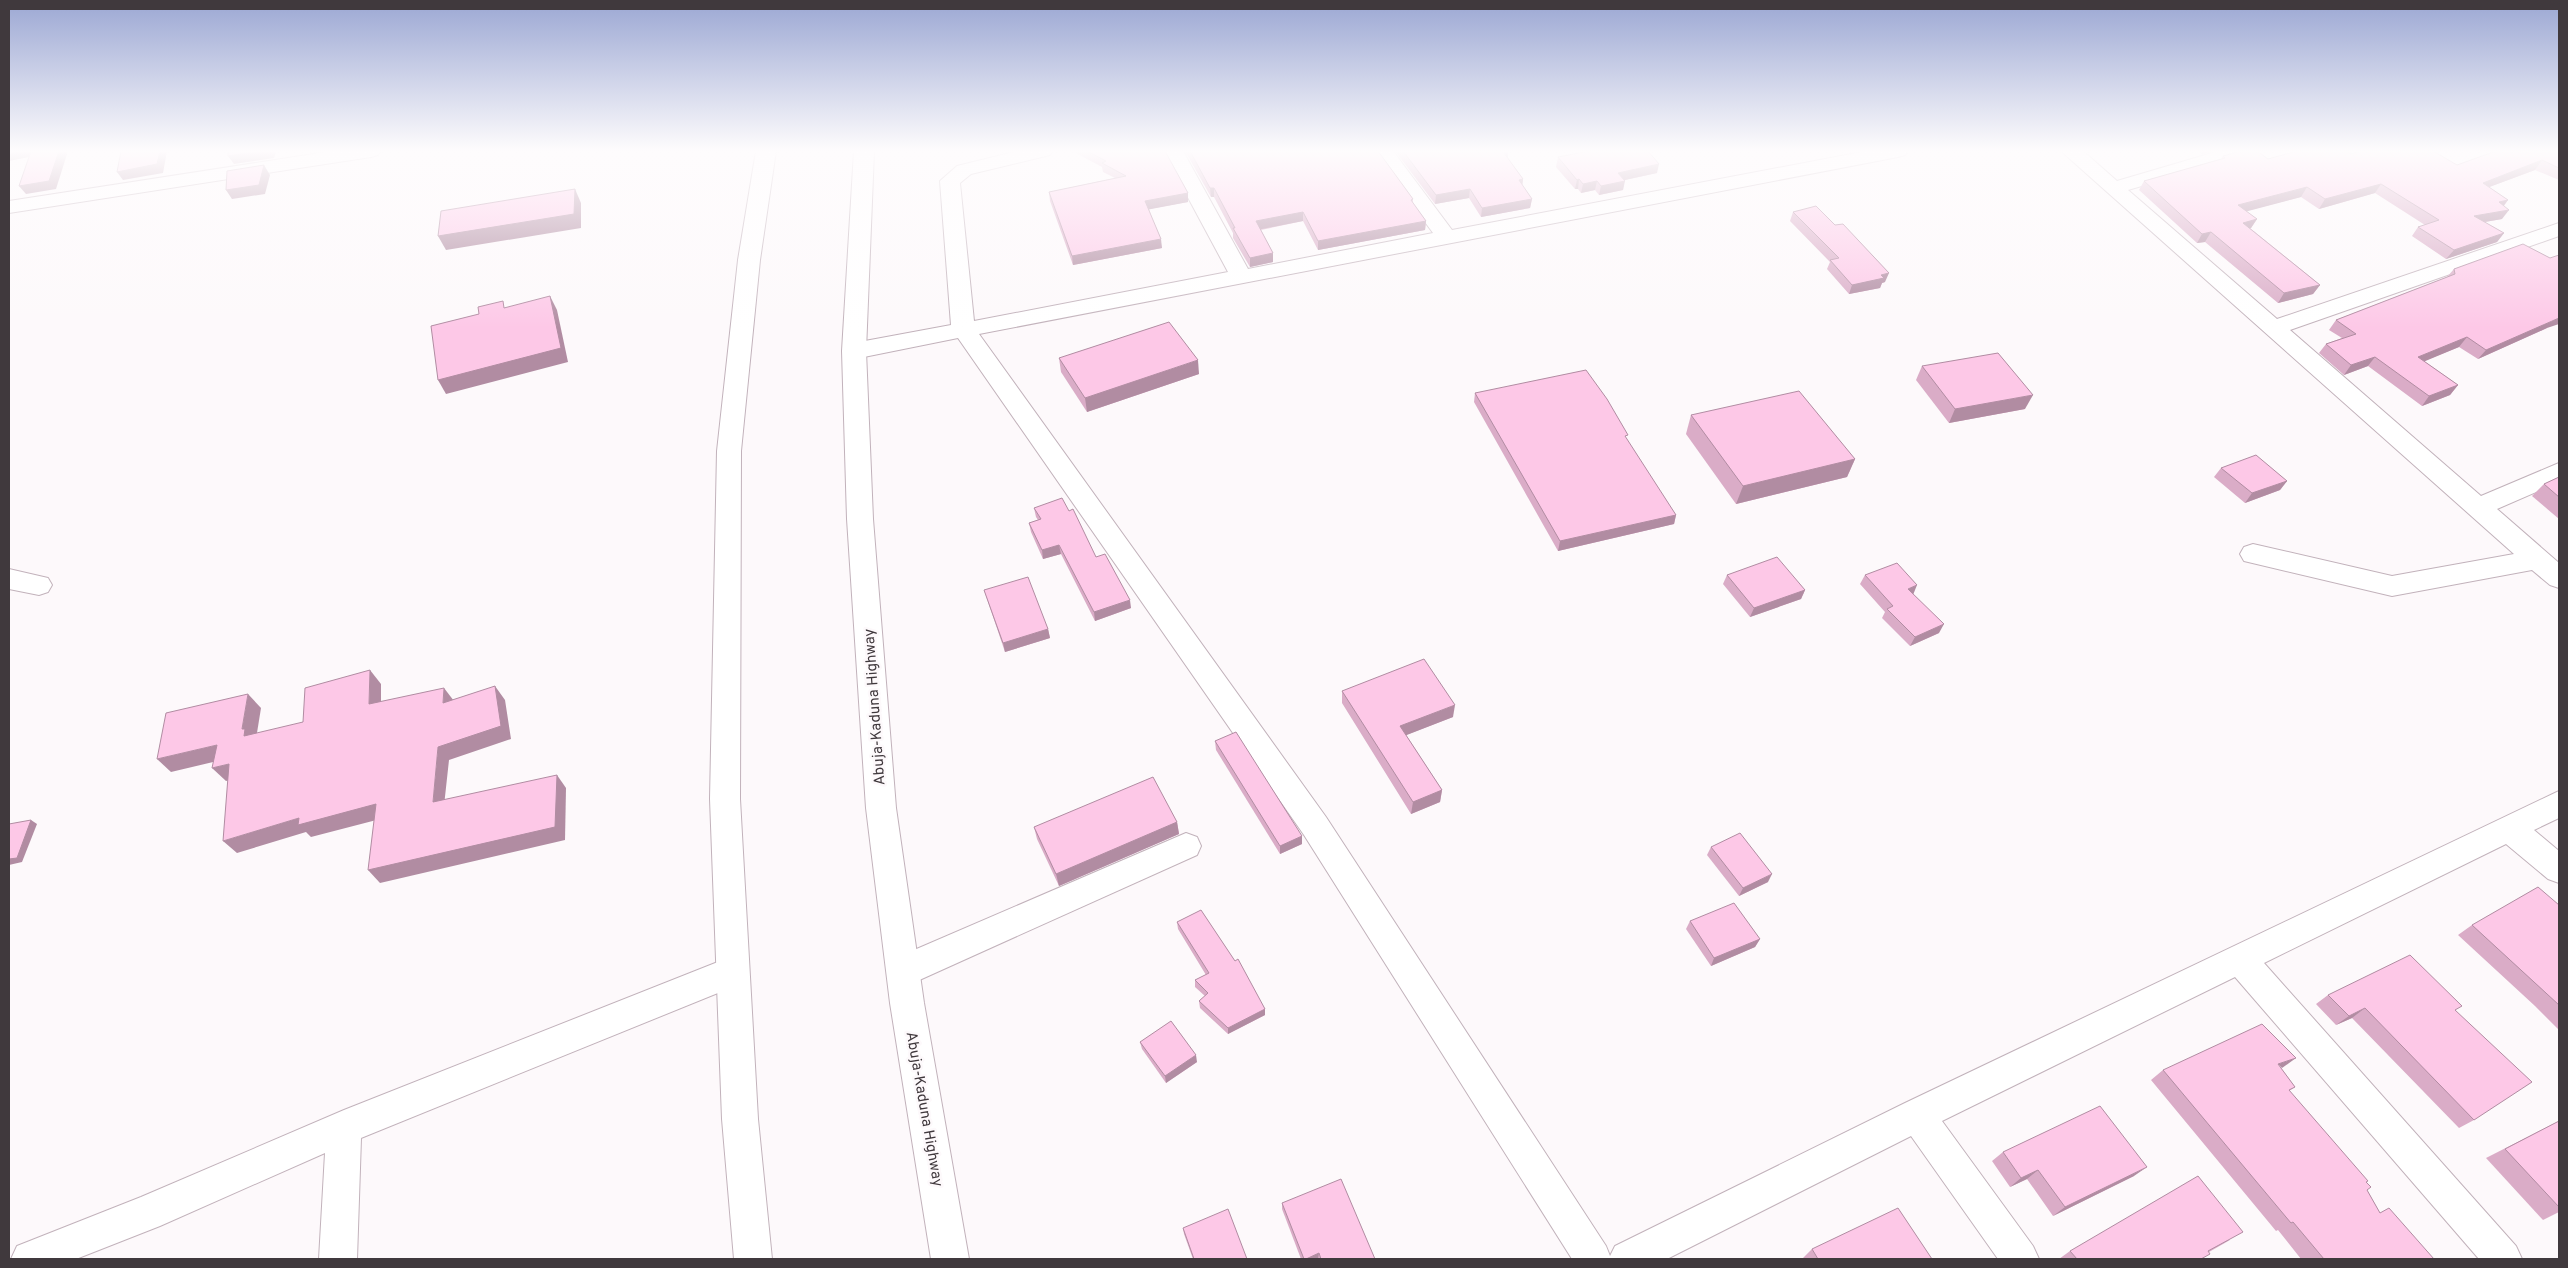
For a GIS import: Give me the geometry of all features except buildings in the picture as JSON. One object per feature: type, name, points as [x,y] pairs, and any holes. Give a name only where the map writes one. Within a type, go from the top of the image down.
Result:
[{"type":"main road","points":[[753,1259],[740,1119],[725,799],[729,451],[748,260],[756,210]]},
{"type":"main road","name":"Abuja-Kaduna Highway","points":[[861,210],[854,350],[860,519],[881,808],[903,971],[950,1259]]},
{"type":"main road","points":[[953,210],[963,328],[1315,826],[1593,1259]]},
{"type":"main road","points":[[1205,210],[1242,278]]},
{"type":"main road","points":[[1426,210],[1446,237]]},
{"type":"main road","points":[[854,350],[963,328],[1242,278],[1587,210]]},
{"type":"main road","points":[[2139,210],[2559,578]]},
{"type":"main road","points":[[2274,328],[2559,229]]},
{"type":"main road","points":[[2479,507],[2559,472]]},
{"type":"main road","points":[[2253,554],[2392,586],[2538,559]]},
{"type":"main road","points":[[9,579],[39,585]]},
{"type":"main road","points":[[1628,1259],[1917,1115],[2559,804]]},
{"type":"main road","points":[[2509,828],[2559,869]]},
{"type":"main road","points":[[903,971],[1186,846]]},
{"type":"main road","points":[[2240,959],[2503,1259]]},
{"type":"main road","points":[[30,1259],[147,1214],[344,1127],[733,971]]},
{"type":"main road","points":[[1917,1115],[2020,1259]]},
{"type":"main road","points":[[338,1259],[344,1127]]}]
